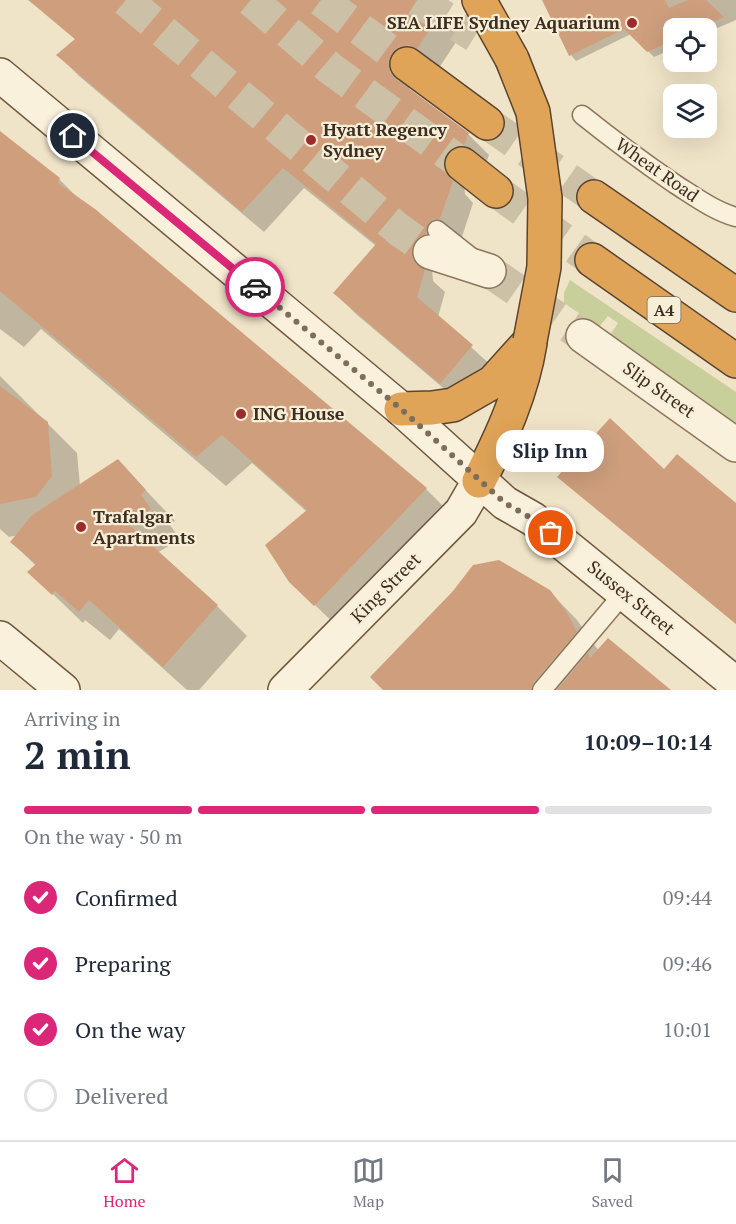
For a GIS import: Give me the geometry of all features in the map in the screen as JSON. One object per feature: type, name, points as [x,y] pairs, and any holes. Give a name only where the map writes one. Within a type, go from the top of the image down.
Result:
[{"type":"highway","points":[[479,0],[512,59],[533,112],[545,198],[544,267],[526,369],[501,438],[479,481]]},
{"type":"highway","points":[[407,64],[487,123]]},
{"type":"highway","points":[[462,164],[496,191]]},
{"type":"highway","points":[[594,197],[736,295]]},
{"type":"highway","name":"A4","points":[[592,260],[736,361]]},
{"type":"highway","points":[[401,409],[453,405],[493,382],[530,341]]},
{"type":"street","name":"Sussex Street","points":[[0,75],[401,409],[505,503],[533,519],[736,684]]},
{"type":"street","points":[[433,241],[489,271]]},
{"type":"street","name":"Slip Street","points":[[583,336],[736,445]]},
{"type":"street","name":"King Street","points":[[285,690],[461,512],[479,481]]},
{"type":"street","points":[[0,638],[63,690]]},
{"type":"lane","name":"Wheat Road","points":[[582,115],[621,146],[702,201],[736,217]]},
{"type":"lane","points":[[542,690],[624,593]]},
{"type":"green space","points":[[570,280],[736,392],[736,426],[610,335],[618,323],[608,316],[599,327],[564,303],[564,293]]},
{"type":"building","name":"Hyatt Regency Sydney","points":[[29,0],[426,0],[440,14],[417,49],[409,45],[399,47],[392,53],[388,62],[390,72],[396,79],[469,133],[464,145],[448,152],[444,161],[445,171],[453,181],[440,219],[433,219],[429,223],[426,234],[417,239],[412,247],[412,255],[416,264],[425,270],[417,297],[473,345],[440,384],[333,293],[376,244],[283,168],[242,212],[56,55],[75,39]]},
{"type":"building","name":"SEA LIFE Sydney Aquarium","points":[[542,0],[665,0],[669,8],[688,0],[706,0],[724,17],[717,20],[717,18],[663,18],[663,45],[647,52],[624,29],[569,56]]},
{"type":"building","points":[[0,131],[60,178],[58,183],[95,209],[427,488],[314,606],[289,582],[265,545],[307,510],[222,435],[196,457],[0,291]]},
{"type":"building","points":[[0,386],[48,422],[52,476],[36,497],[0,504]]},
{"type":"building","points":[[610,418],[664,469],[677,454],[736,503],[736,624],[557,477]]},
{"type":"building","points":[[118,459],[146,490],[141,495],[151,509],[127,523],[218,605],[163,667],[89,600],[79,612],[55,591],[52,595],[27,572],[36,564],[10,542],[31,516]]},
{"type":"building","points":[[499,560],[550,590],[566,611],[577,632],[533,683],[531,690],[383,690],[370,677],[453,591],[473,565]]},
{"type":"building","points":[[608,638],[671,690],[557,690],[588,653],[590,658]]},
{"type":"tunnel","points":[[126,0],[398,229],[430,252]]},
{"type":"tunnel","points":[[251,0],[331,69],[462,164]]},
{"type":"tunnel","points":[[321,0],[407,64]]},
{"type":"tunnel","points":[[417,0],[475,36]]},
{"type":"tunnel","points":[[487,123],[594,197]]},
{"type":"tunnel","points":[[496,191],[592,260]]},
{"type":"tunnel","points":[[489,271],[583,336]]},
{"type":"way so far","points":[[255,287],[401,409],[505,503],[533,519],[551,533]]},
{"type":"place","name":"SEA LIFE Sydney Aquarium","points":[[632,23]]},
{"type":"place","name":"Hyatt Regency Sydney","points":[[311,140]]},
{"type":"place","name":"ING House","points":[[241,414]]},
{"type":"place","name":"Trafalgar Apartments","points":[[81,527]]},
{"type":"place","name":"Slip Inn","points":[[551,533]]},
{"type":"route","points":[[73,136],[255,287]]}]
